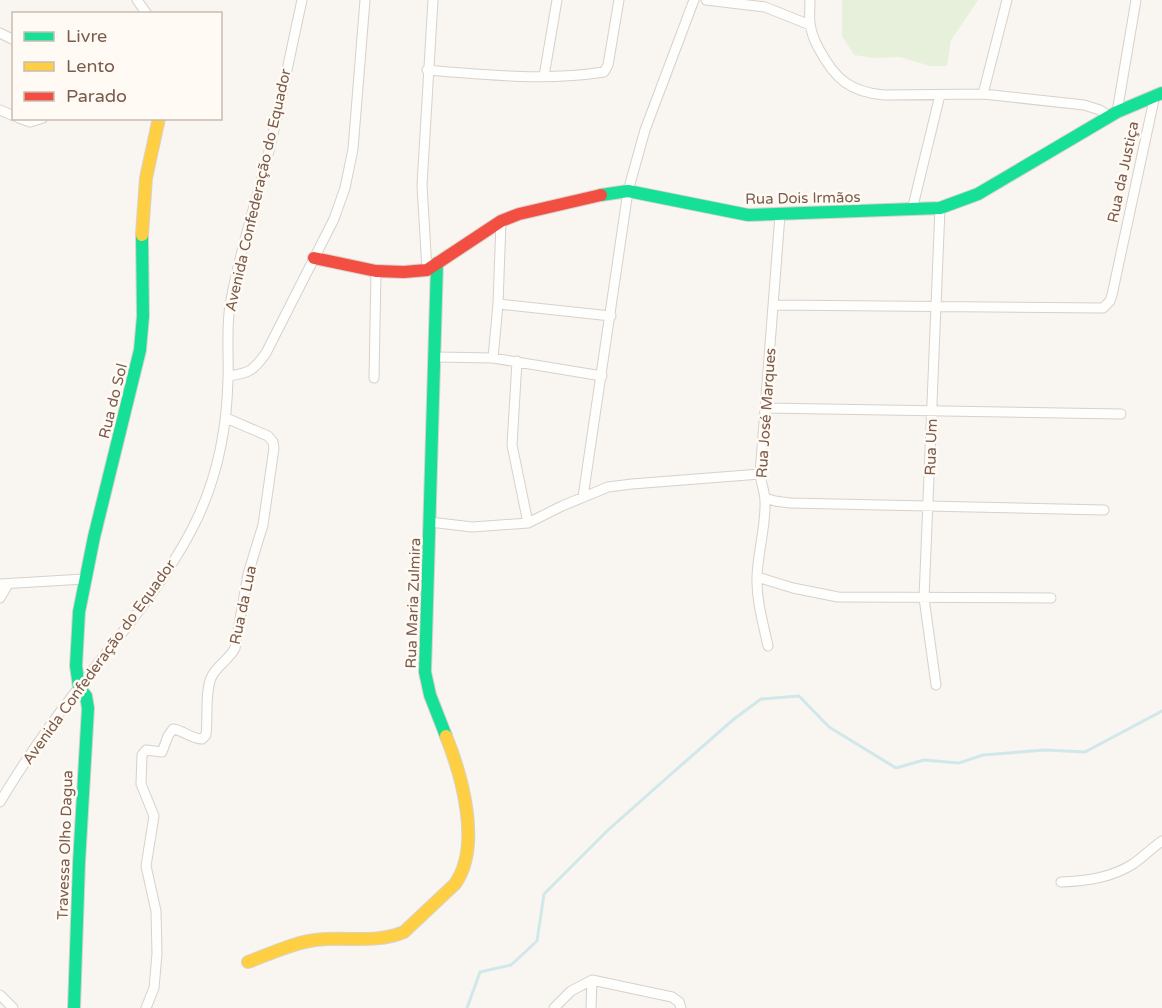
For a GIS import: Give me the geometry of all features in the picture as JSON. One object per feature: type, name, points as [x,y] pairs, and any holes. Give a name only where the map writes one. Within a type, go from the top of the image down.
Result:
[{"type":"street","name":"Avenida Confederação do Equador","points":[[0,802],[79,687],[131,622],[191,531],[204,502],[226,418],[227,335],[231,303],[270,148],[302,0]]},
{"type":"street","points":[[228,376],[249,372],[260,361],[339,206],[353,149],[365,0]]},
{"type":"street","points":[[314,258],[376,271],[404,272],[432,266],[422,185],[433,0]]},
{"type":"street","points":[[544,76],[557,0]]},
{"type":"street","points":[[428,70],[544,76],[602,73],[607,68],[619,0]]},
{"type":"street","points":[[583,496],[628,191],[645,130],[694,0]]},
{"type":"street","points":[[706,0],[765,7],[810,26]]},
{"type":"street","points":[[810,0],[810,26],[815,42],[826,62],[834,74],[845,83],[863,92],[983,94],[1084,105],[1113,114],[1136,0]]},
{"type":"street","points":[[983,94],[1007,0]]},
{"type":"street","points":[[912,210],[940,94]]},
{"type":"street","name":"Rua da Justiça","points":[[1113,114],[1158,94]]},
{"type":"street","name":"Rua da Justiça","points":[[937,308],[1096,309],[1105,307],[1112,295],[1158,94]]},
{"type":"street","name":"Rua Dois Irmãos","points":[[432,266],[501,220],[553,204],[628,191],[748,215],[940,208],[978,194],[1113,114]]},
{"type":"street","name":"Rua do Sol","points":[[79,687],[76,644],[84,579],[140,350],[143,325],[142,215],[148,168],[159,120]]},
{"type":"street","name":"Rua Um","points":[[936,685],[924,598],[940,208]]},
{"type":"street","name":"Rua José Marques","points":[[768,646],[758,597],[757,577],[765,498],[760,474],[780,215]]},
{"type":"street","points":[[493,358],[498,304],[501,220]]},
{"type":"street","name":"Rua Maria Zulmira","points":[[249,962],[296,944],[315,940],[377,940],[394,937],[404,932],[441,897],[455,883],[463,870],[468,842],[465,799],[455,759],[430,700],[425,672],[432,411],[436,357],[432,266]]},
{"type":"street","points":[[374,378],[376,271]]},
{"type":"street","points":[[498,304],[611,316]]},
{"type":"street","points":[[774,305],[937,308]]},
{"type":"street","points":[[436,357],[493,358],[602,376]]},
{"type":"street","points":[[517,361],[512,445],[528,523]]},
{"type":"street","points":[[766,408],[1121,414]]},
{"type":"street","name":"Rua da Lua","points":[[146,1008],[156,975],[157,924],[146,866],[154,816],[152,807],[142,789],[144,750],[162,752],[173,729],[180,730],[196,739],[202,739],[206,735],[212,677],[229,658],[237,641],[248,574],[263,525],[274,448],[273,441],[268,436],[226,418]]},
{"type":"street","points":[[430,522],[472,527],[528,523],[583,496],[620,485],[760,474]]},
{"type":"street","points":[[765,498],[790,503],[1104,510]]},
{"type":"street","points":[[757,577],[792,588],[837,597],[1051,598]]},
{"type":"street","points":[[0,598],[4,584],[84,579]]},
{"type":"street","name":"Travessa Olho Dagua","points":[[74,1008],[88,708],[86,696],[79,687]]},
{"type":"street","points":[[1061,882],[1094,879],[1119,872],[1162,841]]},
{"type":"street","points":[[554,1008],[571,991],[592,980],[672,997],[679,1002],[681,1008]]},
{"type":"street","points":[[591,1008],[592,980]]},
{"type":"street","points":[[0,995],[13,1008]]},
{"type":"green space","points":[[842,0],[978,0],[951,40],[947,66],[930,66],[900,57],[874,58],[854,55],[842,36]]},
{"type":"waterway","points":[[467,1008],[480,972],[511,965],[537,941],[544,894],[607,831],[734,719],[761,699],[799,696],[829,727],[896,768],[924,760],[959,763],[983,755],[1045,750],[1085,752],[1162,711]]},
{"type":"traffic: fast","points":[[601,195],[628,191],[748,215],[940,208],[978,194],[1117,112],[1162,93]]},
{"type":"traffic: fast","points":[[74,1008],[88,708],[86,696],[79,687],[76,666],[79,612],[94,537],[140,350],[143,316],[142,235]]},
{"type":"traffic: fast","points":[[437,263],[425,672],[430,695],[446,736]]},
{"type":"traffic: slow","points":[[142,235],[146,178],[159,120]]},
{"type":"traffic: slow","points":[[248,962],[306,941],[382,938],[404,932],[455,884],[463,868],[467,850],[467,811],[458,771],[446,736]]},
{"type":"traffic: jam","points":[[314,258],[376,271],[427,270],[501,221],[519,214],[601,195]]}]
